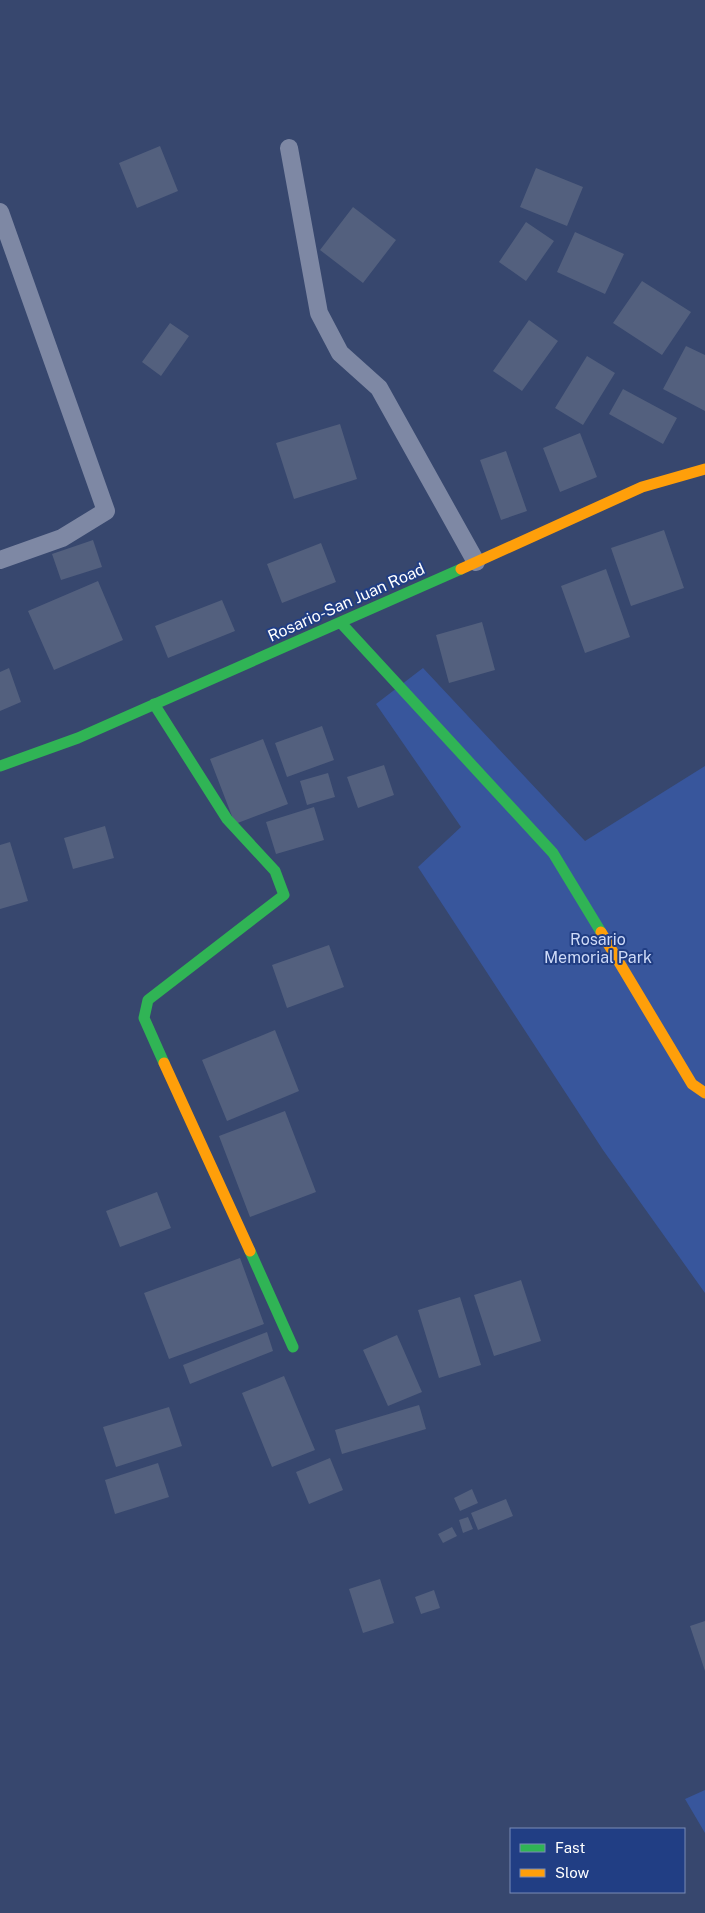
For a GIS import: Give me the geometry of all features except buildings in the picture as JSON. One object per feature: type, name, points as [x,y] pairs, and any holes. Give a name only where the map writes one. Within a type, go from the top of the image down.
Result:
[{"type":"street","name":"Rosario-San Juan Road","points":[[0,766],[78,738],[341,623],[642,487],[705,469]]},
{"type":"street","points":[[341,623],[553,853],[692,1084],[705,1092]]},
{"type":"street","points":[[154,704],[227,819],[275,870],[284,895],[148,1000],[144,1018],[293,1347]]},
{"type":"lane","points":[[289,148],[319,313],[340,353],[379,388],[476,562]]},
{"type":"lane","points":[[0,212],[106,510],[62,538],[0,560]]},
{"type":"green space","name":"Rosario Memorial Park","points":[[423,668],[585,841],[705,766],[705,1293],[603,1150],[418,867],[461,827],[376,704]]},
{"type":"green space","points":[[705,1790],[705,1833],[685,1799]]},
{"type":"traffic: fast","points":[[0,766],[78,738],[461,569]]},
{"type":"traffic: fast","points":[[341,623],[553,853],[601,932]]},
{"type":"traffic: fast","points":[[154,704],[227,819],[275,871],[284,895],[148,1000],[144,1018],[164,1063]]},
{"type":"traffic: fast","points":[[250,1251],[293,1347]]},
{"type":"traffic: slow","points":[[461,569],[642,487],[705,469]]},
{"type":"traffic: slow","points":[[601,932],[692,1084],[705,1093]]},
{"type":"traffic: slow","points":[[164,1063],[250,1251]]}]
